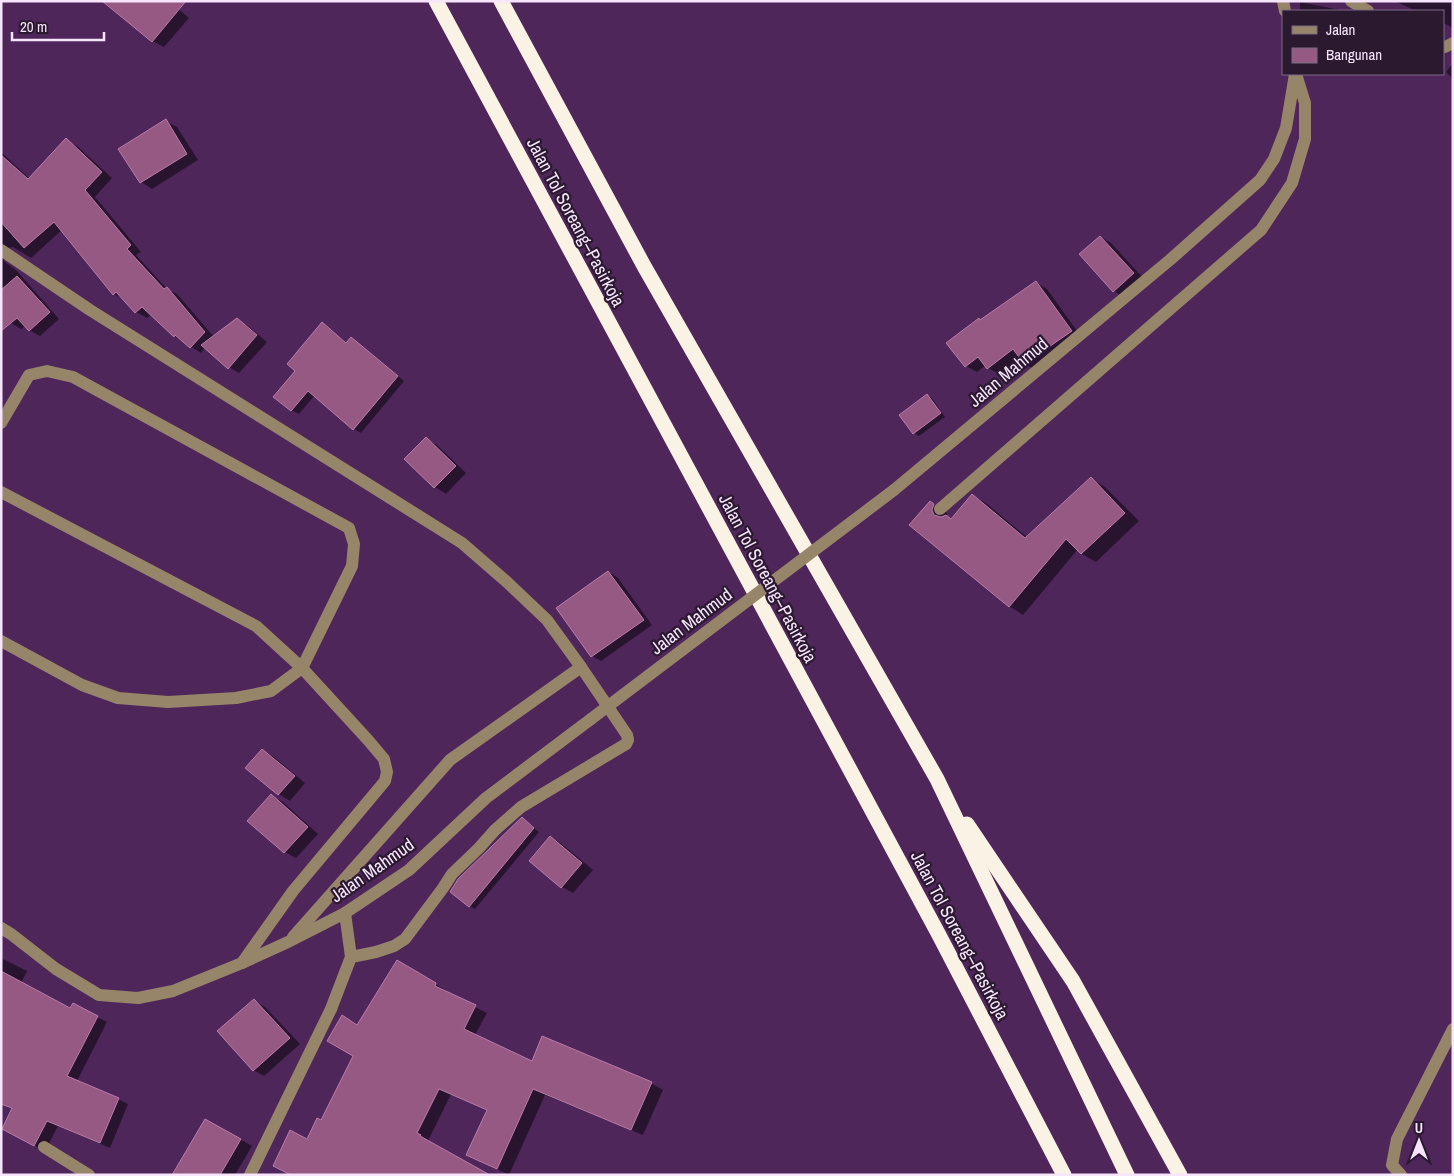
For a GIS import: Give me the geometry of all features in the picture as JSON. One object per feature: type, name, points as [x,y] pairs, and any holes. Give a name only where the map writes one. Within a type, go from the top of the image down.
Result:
[{"type":"highway","name":"Jalan Tol Soreang–Pasirkoja","points":[[436,1],[939,935],[1064,1175]]},
{"type":"highway","points":[[501,1],[644,266],[937,779],[1127,1175]]},
{"type":"highway","points":[[937,779],[1073,981],[1180,1175]]},
{"type":"street","points":[[1350,1],[1366,10]]},
{"type":"street","points":[[940,509],[1261,230],[1292,183],[1305,139],[1305,102],[1295,75]]},
{"type":"street","name":"Jalan Mahmud","points":[[1,928],[56,969],[99,995],[138,998],[173,991],[242,963],[345,913],[409,870],[486,798],[894,490],[1170,259],[1260,180],[1274,159],[1286,128],[1295,75]]},
{"type":"street","points":[[1,250],[90,310],[462,543],[547,620],[627,735],[628,740],[626,744],[521,807],[495,830],[452,874],[444,888],[405,939],[394,946],[351,957]]},
{"type":"street","points":[[1,423],[29,375],[47,370],[73,377],[349,528],[354,544],[352,566],[302,668],[271,690],[236,698],[168,702],[118,698],[82,685],[1,641]]},
{"type":"street","points":[[1,492],[256,626],[302,668],[384,759],[387,772],[385,781],[293,891],[242,963]]},
{"type":"street","points":[[288,942],[450,760],[581,667]]},
{"type":"street","points":[[253,1173],[332,1009],[351,957],[345,913]]},
{"type":"street","points":[[1402,1175],[1392,1165],[1397,1139],[1453,1029]]},
{"type":"street","points":[[44,1146],[89,1175]]},
{"type":"building","points":[[102,1],[186,1],[152,42]]},
{"type":"building","points":[[166,119],[187,154],[140,183],[118,149]]},
{"type":"building","points":[[66,138],[102,172],[85,190],[131,245],[127,249],[164,289],[167,287],[205,332],[190,348],[175,335],[174,337],[142,307],[135,313],[116,292],[113,295],[54,222],[24,248],[1,222],[1,155],[28,179]]},
{"type":"building","points":[[1100,236],[1134,273],[1113,292],[1079,254]]},
{"type":"building","points":[[17,276],[50,312],[29,331],[17,318],[1,331],[1,290]]},
{"type":"building","points":[[1036,281],[1072,331],[1024,364],[1013,349],[987,369],[978,357],[965,367],[946,343],[979,318],[980,320]]},
{"type":"building","points":[[237,318],[257,335],[228,369],[201,345]]},
{"type":"building","points":[[322,322],[346,343],[351,337],[398,376],[353,430],[308,391],[291,411],[273,397],[295,371],[287,364]]},
{"type":"building","points":[[927,394],[941,413],[913,434],[899,415]]},
{"type":"building","points":[[426,437],[456,466],[434,488],[404,459]]},
{"type":"building","points":[[1091,477],[1125,513],[1081,554],[1066,539],[1009,607],[909,525],[930,501],[934,504],[932,510],[934,515],[941,517],[946,515],[951,519],[972,494],[1025,538]]},
{"type":"building","points":[[608,571],[644,620],[591,657],[556,608]]},
{"type":"building","points":[[262,749],[295,776],[278,795],[245,768]]},
{"type":"building","points":[[271,794],[308,827],[284,853],[247,821]]},
{"type":"building","points":[[522,817],[534,828],[469,907],[450,892],[458,879]]},
{"type":"building","points":[[550,836],[582,863],[561,888],[529,861]]},
{"type":"building","points":[[397,960],[436,983],[435,986],[476,1005],[464,1029],[532,1061],[542,1036],[652,1082],[631,1130],[533,1089],[497,1169],[466,1155],[487,1110],[439,1089],[417,1133],[490,1175],[291,1175],[273,1166],[290,1130],[307,1139],[317,1118],[321,1120],[353,1056],[327,1041],[342,1015],[357,1025]]},
{"type":"building","points":[[1,971],[70,1008],[73,1003],[98,1016],[67,1076],[119,1098],[100,1143],[47,1121],[34,1146],[2,1129],[12,1108],[1,1104]]},
{"type":"building","points":[[254,999],[290,1038],[253,1071],[217,1031]]},
{"type":"building","points":[[205,1119],[241,1139],[220,1175],[172,1175]]}]
